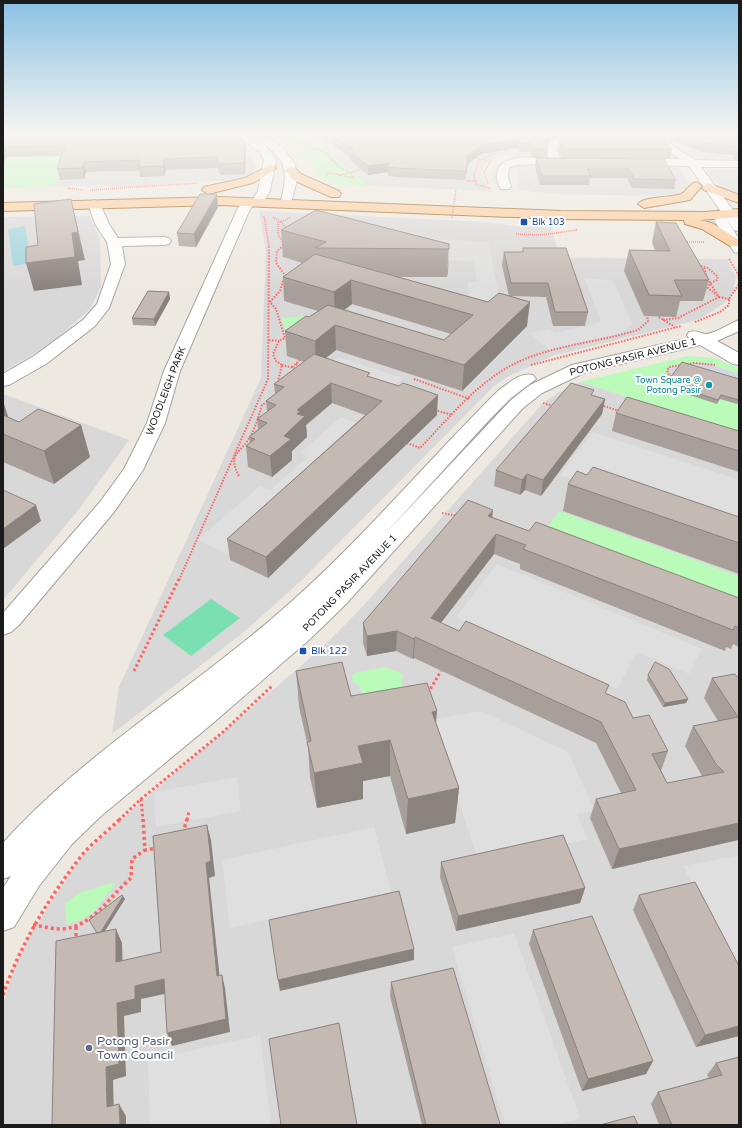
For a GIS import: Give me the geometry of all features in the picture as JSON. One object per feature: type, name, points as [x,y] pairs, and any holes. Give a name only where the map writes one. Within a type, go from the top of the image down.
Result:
[{"type":"main road","points":[[3,207],[94,204],[205,191],[231,185]]},
{"type":"main road","points":[[314,185],[335,194]]},
{"type":"main road","points":[[644,204],[686,197],[696,186]]},
{"type":"main road","points":[[708,186],[739,199]]},
{"type":"main road","points":[[205,191],[227,199],[235,195],[234,193],[224,190],[264,191],[288,198],[561,215],[663,216],[728,214],[739,205]]},
{"type":"main road","points":[[3,196],[205,191],[253,202],[335,194],[498,201],[644,204],[728,214]]},
{"type":"main road","points":[[663,216],[707,226],[737,246]]},
{"type":"street","name":"WOODLEIGH PARK","points":[[7,622],[107,508],[133,470],[156,423],[172,371],[244,208],[253,202],[264,191],[266,185]]},
{"type":"street","points":[[288,198],[289,185]]},
{"type":"street","points":[[696,186],[728,214]]},
{"type":"street","points":[[708,186],[728,214],[737,246]]},
{"type":"street","points":[[3,381],[40,360],[89,323],[104,305],[118,264],[114,242],[102,224],[94,204]]},
{"type":"street","points":[[114,242],[164,241]]},
{"type":"street","name":"POTONG PASIR AVENUE 1","points":[[3,916],[28,876],[62,835],[91,807],[204,716],[302,633],[343,592],[517,404],[536,389],[556,378],[578,369],[697,332],[735,311]]},
{"type":"street","points":[[697,332],[739,350]]},
{"type":"street","points":[[697,332],[739,360]]},
{"type":"street","name":"POTONG PASIR AVENUE 1","points":[[3,865],[36,828],[71,794],[284,622],[353,555],[505,394],[545,370],[577,359],[697,332]]},
{"type":"path","points":[[476,185],[491,188],[488,185]]},
{"type":"path","points":[[68,188],[99,190],[205,191]]},
{"type":"path","points":[[452,218],[456,190]]},
{"type":"path","points":[[134,671],[185,567],[268,378],[270,252],[264,216]]},
{"type":"path","points":[[273,217],[292,232]]},
{"type":"path","points":[[270,302],[280,291],[285,275],[276,263],[277,252],[284,246],[279,239],[276,227],[280,222],[290,218]]},
{"type":"path","points":[[516,234],[541,235],[577,230],[575,225]]},
{"type":"path","points":[[279,239],[287,238]]},
{"type":"path","points":[[679,242],[710,242]]},
{"type":"path","points":[[696,265],[704,266],[714,272],[718,277],[717,280],[710,283]]},
{"type":"path","points":[[704,266],[710,283],[719,297]]},
{"type":"path","points":[[710,283],[708,288],[735,311]]},
{"type":"path","points":[[663,320],[678,318],[689,311],[704,306],[711,300],[719,297]]},
{"type":"path","points":[[270,302],[276,310],[285,338]]},
{"type":"path","points":[[659,317],[663,320],[697,332]]},
{"type":"path","points":[[269,340],[278,341],[289,338]]},
{"type":"path","points":[[278,341],[273,354],[276,361],[282,365],[302,370]]},
{"type":"path","points":[[292,367],[300,360]]},
{"type":"path","points":[[675,379],[669,375],[667,370],[669,367],[695,363],[717,366]]},
{"type":"path","points":[[296,364],[303,366]]},
{"type":"path","points":[[277,388],[278,375],[282,365]]},
{"type":"path","points":[[278,375],[285,377]]},
{"type":"path","points":[[414,379],[470,398]]},
{"type":"path","points":[[239,476],[234,467],[234,457],[251,436],[262,405],[275,396]]},
{"type":"path","points":[[541,402],[557,408]]},
{"type":"path","points":[[594,403],[622,411],[620,415]]},
{"type":"path","points":[[431,408],[452,415]]},
{"type":"path","points":[[442,512],[463,517]]},
{"type":"path","points":[[424,700],[440,671]]},
{"type":"path","points":[[3,995],[12,969],[33,925],[83,854],[141,799],[223,732]]},
{"type":"path","points":[[141,799],[145,850]]},
{"type":"path","points":[[182,837],[189,811]]},
{"type":"path","points":[[33,925],[62,929],[76,927],[90,920],[122,885],[131,878],[132,859],[145,850],[159,847]]},
{"type":"path","points":[[76,927],[76,946]]},
{"type":"shaded area","points":[[3,185],[158,185],[135,187],[111,187],[103,185],[3,188]]},
{"type":"shaded area","points":[[367,185],[486,185],[491,191],[369,186]]},
{"type":"shaded area","points":[[495,185],[512,185],[513,190],[500,191]]},
{"type":"shaded area","points":[[518,185],[691,185],[675,194],[657,196],[554,194],[519,190]]},
{"type":"shaded area","points":[[719,185],[739,185],[739,194]]},
{"type":"shaded area","points":[[259,211],[484,222],[515,226],[551,227],[560,258],[727,259],[736,277],[735,284],[733,292],[727,301],[705,316],[693,321],[552,356],[507,377],[494,386],[302,580],[245,631],[112,734],[119,687],[261,378],[266,251]]},
{"type":"shaded area","points":[[89,216],[100,238],[101,287],[90,309],[51,344],[3,372],[3,217]]},
{"type":"shaded area","points":[[347,234],[488,242],[500,300],[480,301],[338,260],[469,296],[468,282],[477,282],[474,261],[419,260]]},
{"type":"shaded area","points":[[585,279],[613,280],[632,324],[626,330],[618,334],[549,350],[530,333],[550,329],[555,333],[601,322]]},
{"type":"shaded area","points":[[338,357],[403,378],[387,393],[320,370]]},
{"type":"shaded area","points":[[706,363],[739,374],[739,398],[675,379],[669,375],[667,370],[669,367]]},
{"type":"shaded area","points":[[580,382],[739,431],[739,1125],[3,1125],[3,1004],[14,969],[28,939],[64,882],[83,856],[139,804],[331,639],[365,604],[542,404],[557,393]]},
{"type":"shaded area","points":[[3,394],[129,440],[77,512],[3,600]]},
{"type":"shaded area","points":[[341,417],[371,428],[232,556],[197,540],[260,486],[270,490],[308,457],[300,453]]},
{"type":"shaded area","points":[[593,432],[739,480],[739,538],[560,475]]},
{"type":"shaded area","points":[[497,564],[702,649],[689,674],[637,652],[617,689],[456,617]]},
{"type":"shaded area","points":[[481,711],[568,752],[595,811],[577,814],[588,839],[479,862],[431,720]]},
{"type":"shaded area","points":[[237,777],[241,811],[156,827],[154,792]]},
{"type":"shaded area","points":[[374,827],[391,892],[230,928],[222,860]]},
{"type":"shaded area","points":[[739,855],[739,976],[683,866]]},
{"type":"shaded area","points":[[514,933],[580,1118],[555,1125],[505,1125],[452,947]]},
{"type":"shaded area","points":[[260,1035],[271,1125],[150,1125],[148,1060]]},
{"type":"green space","points":[[3,185],[55,185],[54,186],[3,188]]},
{"type":"green space","points":[[338,185],[367,185],[369,186]]},
{"type":"green space","points":[[304,316],[308,326],[285,329],[282,318]]},
{"type":"green space","points":[[688,356],[714,358],[739,368],[739,431],[580,382]]},
{"type":"green space","points":[[559,511],[739,576],[739,617],[581,556],[589,541],[548,526]]},
{"type":"green space","points":[[211,599],[240,618],[191,656],[163,635]]},
{"type":"green space","points":[[385,667],[403,674],[401,683],[404,689],[368,712],[359,685],[353,682],[352,676],[357,672]]},
{"type":"green space","points":[[114,882],[113,888],[94,911],[83,919],[67,924],[65,904],[79,893]]},
{"type":"water","points":[[25,226],[32,263],[13,266],[8,229]]},
{"type":"building","points":[[200,194],[217,194],[194,234],[177,233]]},
{"type":"building","points":[[71,199],[78,232],[72,233],[75,257],[26,263],[26,247],[38,245],[34,204]]},
{"type":"building","points":[[316,210],[449,244],[449,249],[315,248],[326,242],[281,230]]},
{"type":"building","points":[[656,222],[676,223],[709,280],[674,280],[682,296],[649,295],[629,250],[670,251]]},
{"type":"building","points":[[523,248],[566,248],[588,312],[555,312],[548,283],[511,283],[504,252],[523,252]]},
{"type":"building","points":[[315,254],[488,302],[499,293],[530,302],[464,365],[335,325],[315,341],[285,331],[306,316],[309,317],[328,305],[444,340],[473,315],[351,280],[334,292],[283,277]]},
{"type":"building","points":[[148,291],[169,292],[154,319],[132,318]]},
{"type":"building","points":[[314,354],[370,373],[367,376],[399,386],[403,383],[438,395],[266,557],[227,539],[382,401],[331,383],[297,410],[300,411],[297,414],[305,416],[284,436],[291,439],[270,456],[246,446],[255,439],[249,437],[267,423],[257,419],[276,405],[266,401],[284,387],[274,384]]},
{"type":"building","name":"Town Square @ Potong Pasir","points":[[682,362],[739,379],[739,400],[721,395],[718,400],[681,388],[685,383],[670,378]]},
{"type":"building","points":[[571,383],[594,390],[591,395],[605,399],[543,480],[527,474],[522,480],[496,470]]},
{"type":"building","points":[[627,397],[739,431],[739,451],[616,413]]},
{"type":"building","points":[[38,409],[81,425],[44,451],[3,434],[3,415],[19,422]]},
{"type":"building","points":[[593,467],[739,517],[739,543],[568,484],[577,471],[587,475]]},
{"type":"building","points":[[3,490],[36,505],[3,529]]},
{"type":"building","points":[[468,500],[493,510],[488,516],[529,531],[536,522],[739,598],[739,628],[735,626],[733,630],[523,549],[526,545],[496,534],[431,618],[459,631],[466,621],[609,685],[605,693],[625,702],[633,718],[649,715],[668,751],[652,754],[667,783],[724,772],[716,764],[693,726],[738,717],[712,678],[735,674],[739,679],[739,823],[619,849],[596,799],[636,790],[601,722],[415,637],[414,639],[397,631],[367,636],[363,623]]},
{"type":"building","points":[[342,662],[351,696],[427,683],[437,711],[432,712],[459,788],[408,799],[390,740],[358,746],[363,763],[314,773],[307,742],[311,741],[296,671]]},
{"type":"building","points":[[655,662],[669,669],[688,699],[665,703],[648,675]]},
{"type":"building","points":[[207,825],[211,861],[206,863],[217,976],[222,975],[226,1019],[167,1033],[164,979],[135,986],[135,999],[117,1003],[119,1064],[106,1067],[107,1107],[119,1104],[120,1125],[52,1125],[56,941],[116,929],[116,962],[161,952],[153,836]]},
{"type":"building","points":[[563,835],[585,888],[458,916],[441,862]]},
{"type":"building","points":[[695,882],[739,966],[739,1026],[705,1035],[639,895]]},
{"type":"building","points":[[399,891],[414,949],[278,980],[269,920]]},
{"type":"building","points":[[122,895],[123,896],[101,932],[97,933],[89,920]]},
{"type":"building","points":[[592,916],[653,1061],[588,1079],[533,930]]},
{"type":"building","points":[[453,968],[500,1124],[497,1125],[426,1125],[391,982]]},
{"type":"building","points":[[339,1023],[357,1125],[281,1125],[269,1039]]},
{"type":"building","points":[[739,1057],[739,1125],[672,1125],[658,1092],[722,1075],[716,1063]]},
{"type":"building","points":[[634,1116],[638,1125],[600,1125]]},
{"type":"place","name":"Blk 103","points":[[524,222]]},
{"type":"place","name":"Town Square @ Potong Pasir","points":[[709,385]]},
{"type":"place","name":"Blk 122","points":[[303,651]]},
{"type":"place","name":"Potong Pasir Town Council","points":[[89,1048]]}]
